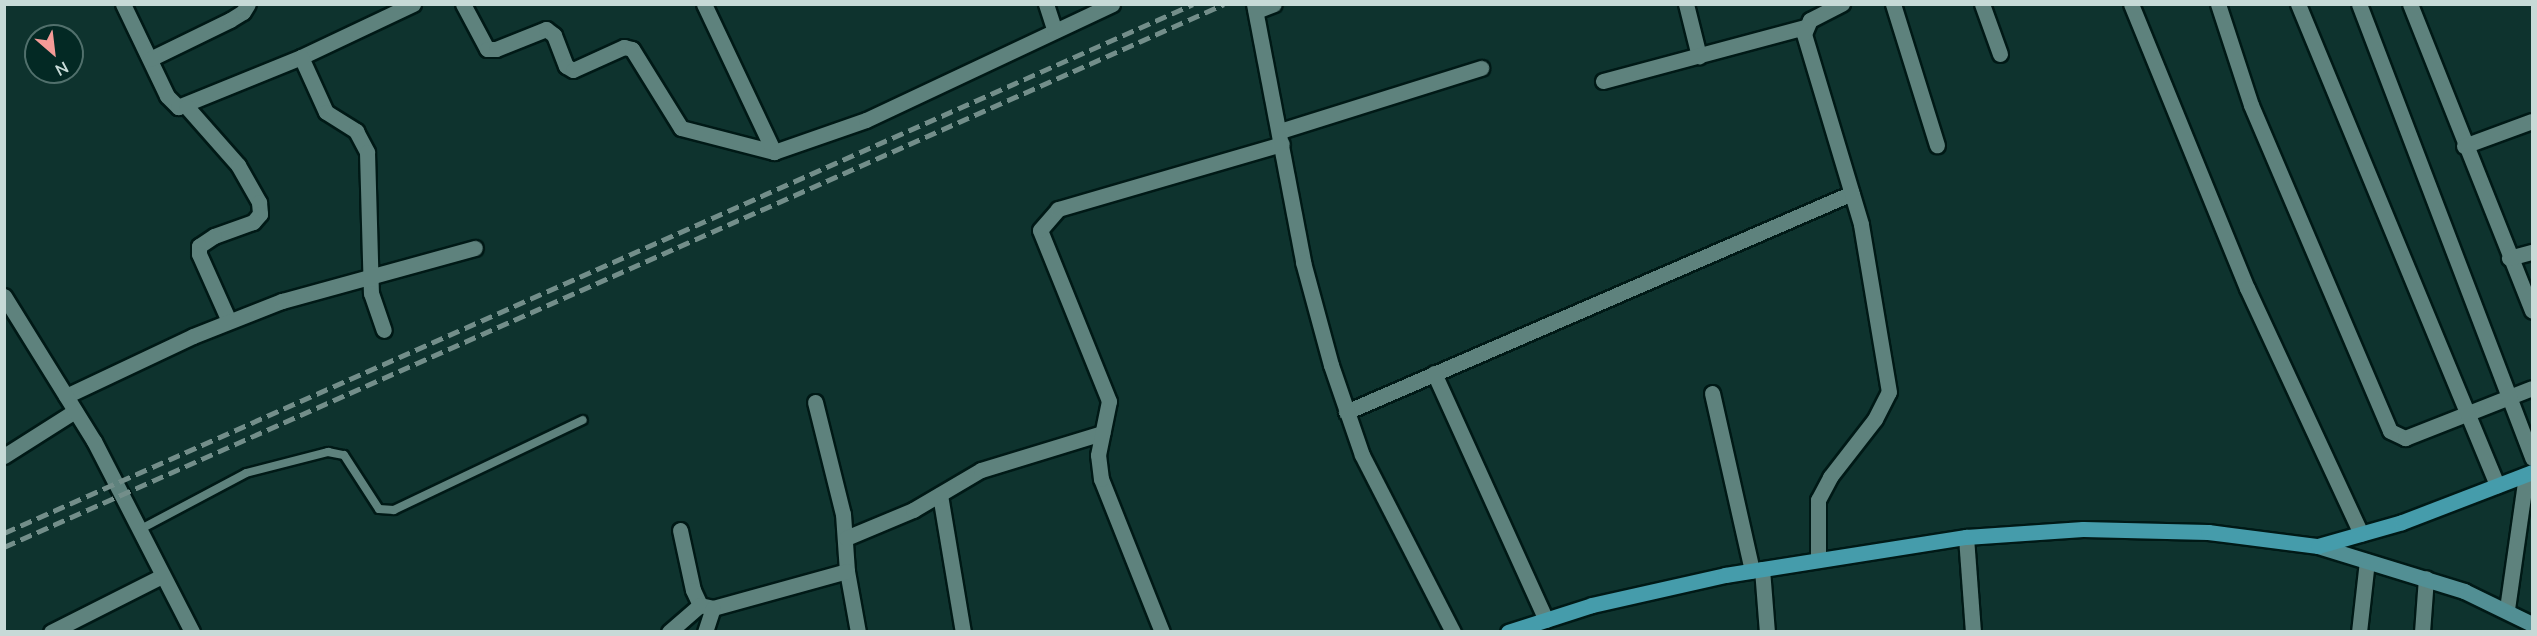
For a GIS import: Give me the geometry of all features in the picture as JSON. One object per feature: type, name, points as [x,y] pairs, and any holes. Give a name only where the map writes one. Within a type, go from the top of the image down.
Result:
[{"type":"main road","points":[[2319,546],[2361,534],[2529,473]]},
{"type":"main road","points":[[1508,632],[1592,605],[1757,570],[1966,537],[2083,529],[2185,532],[2319,546],[2426,578],[2507,609],[2532,624]]},
{"type":"street","points":[[123,4],[172,104],[186,106],[302,57],[413,4]]},
{"type":"street","points":[[150,60],[231,20],[248,4]]},
{"type":"street","points":[[463,4],[487,49],[496,49],[546,29],[554,35],[566,66],[573,70],[624,47],[632,49],[681,128],[774,152],[866,120],[1112,4]]},
{"type":"street","points":[[704,4],[774,152]]},
{"type":"street","points":[[1046,4],[1055,31]]},
{"type":"street","points":[[1274,4],[1255,8],[1304,262],[1346,412],[1385,506],[1453,632]]},
{"type":"street","points":[[1686,4],[1699,56]]},
{"type":"street","points":[[1603,81],[1805,27],[1819,9],[1842,4]]},
{"type":"street","points":[[1893,4],[1937,145]]},
{"type":"street","points":[[1982,4],[2000,54]]},
{"type":"street","points":[[2132,4],[2247,288],[2361,534]]},
{"type":"street","points":[[2218,4],[2252,105],[2390,430],[2406,438],[2532,388]]},
{"type":"street","points":[[2298,4],[2497,485]]},
{"type":"street","points":[[2359,4],[2532,458]]},
{"type":"street","points":[[2410,4],[2464,146],[2532,311]]},
{"type":"street","points":[[1805,27],[1813,71],[1852,193],[1866,251],[1889,392],[1875,419],[1830,477],[1818,500],[1818,560]]},
{"type":"street","points":[[302,57],[326,112],[363,139],[367,152],[371,293],[384,330]]},
{"type":"street","points":[[1162,632],[1101,479],[1098,455],[1109,400],[1044,245],[1040,230],[1046,219],[1058,209],[1281,138],[1481,68]]},
{"type":"street","points":[[186,106],[238,165],[259,202],[260,214],[254,222],[214,236],[200,246],[198,254],[229,321]]},
{"type":"street","points":[[2464,146],[2532,121]]},
{"type":"street","points":[[1346,412],[1852,193]]},
{"type":"street","points":[[66,396],[229,321],[315,290],[370,278],[475,248]]},
{"type":"street","points":[[2509,258],[2532,252]]},
{"type":"street","points":[[4,296],[75,411],[192,632]]},
{"type":"street","points":[[1434,373],[1546,620]]},
{"type":"street","points":[[1712,393],[1757,570],[1767,632]]},
{"type":"street","points":[[815,402],[846,538],[847,571],[858,632]]},
{"type":"street","points":[[4,456],[75,411]]},
{"type":"street","points":[[846,538],[940,495],[992,465],[1102,433]]},
{"type":"street","points":[[2507,609],[2529,473]]},
{"type":"street","points":[[940,495],[963,632]]},
{"type":"street","points":[[680,530],[693,590],[707,607],[705,632]]},
{"type":"street","points":[[1966,537],[1973,632]]},
{"type":"street","points":[[2359,632],[2367,561]]},
{"type":"street","points":[[669,632],[707,607],[847,571]]},
{"type":"street","points":[[51,632],[162,576]]},
{"type":"street","points":[[2422,632],[2426,578]]},
{"type":"lane","points":[[139,530],[246,473],[328,452],[344,455],[378,509],[394,510],[583,420]]},
{"type":"railway","points":[[4,533],[1193,4]]},
{"type":"railway","points":[[4,547],[1224,4]]}]
